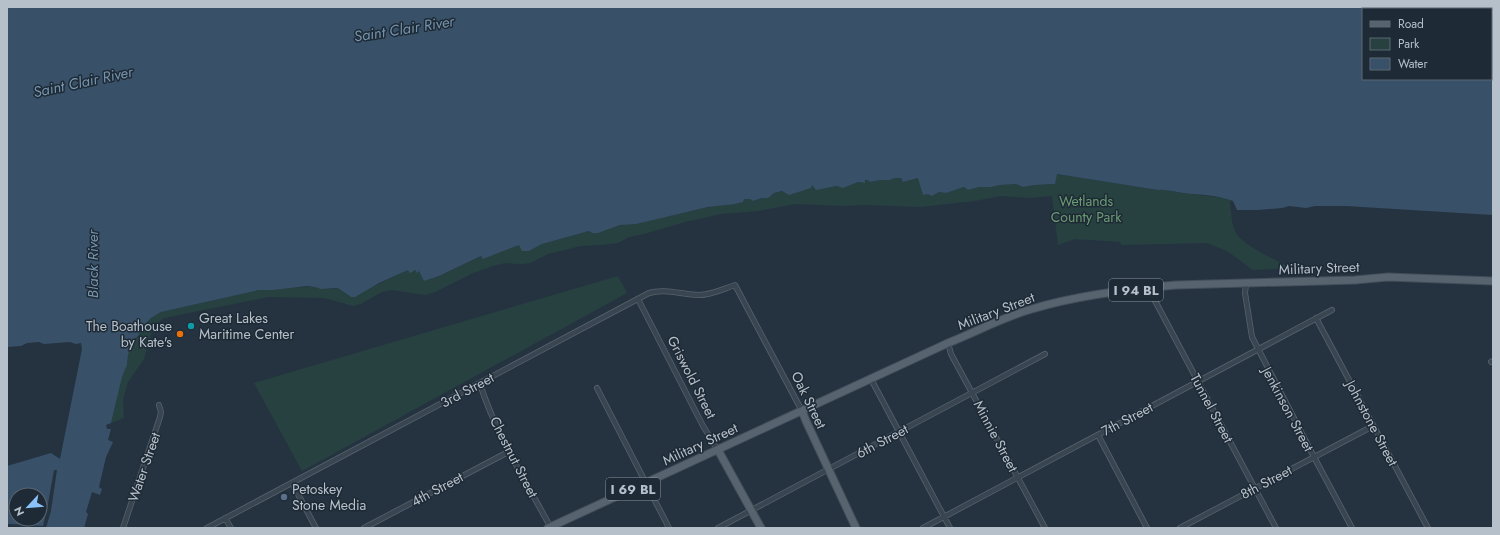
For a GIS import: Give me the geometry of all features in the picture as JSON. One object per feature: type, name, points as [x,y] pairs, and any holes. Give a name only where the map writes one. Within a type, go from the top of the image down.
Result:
[{"type":"main road","name":"Military Street","points":[[550,528],[948,343],[1033,309],[1081,298],[1176,285],[1246,284],[1388,278],[1493,281]]},
{"type":"main road","name":"Oak Street","points":[[802,411],[856,528]]},
{"type":"main road","name":"Griswold Street","points":[[718,450],[761,528]]},
{"type":"street","name":"Jenkinson Street","points":[[1246,284],[1245,293],[1250,330],[1257,350],[1352,528]]},
{"type":"street","name":"3rd Street","points":[[207,528],[638,299],[658,291],[699,295],[708,294],[735,285]]},
{"type":"street","name":"Oak Street","points":[[735,285],[802,411]]},
{"type":"street","name":"Tunnel Street","points":[[1150,288],[1152,296],[1276,528]]},
{"type":"street","name":"Griswold Street","points":[[638,299],[703,426],[718,450]]},
{"type":"street","name":"7th Street","points":[[923,528],[1332,310]]},
{"type":"street","name":"Johnstone Street","points":[[1316,318],[1428,528]]},
{"type":"street","name":"Minnie Street","points":[[948,343],[951,354],[1045,528]]},
{"type":"street","name":"6th Street","points":[[718,528],[1045,354]]},
{"type":"street","points":[[871,379],[950,528]]},
{"type":"street","name":"Chestnut Street","points":[[480,384],[486,401],[510,451],[550,528]]},
{"type":"street","points":[[597,388],[668,528]]},
{"type":"street","name":"Water Street","points":[[123,528],[160,417],[161,412],[159,405]]},
{"type":"street","name":"8th Street","points":[[1180,528],[1373,426]]},
{"type":"street","points":[[1098,435],[1148,528]]},
{"type":"street","name":"4th Street","points":[[364,528],[510,451]]},
{"type":"street","points":[[292,483],[316,528]]},
{"type":"street","points":[[225,518],[231,528]]},
{"type":"green space","name":"Wetlands County Park","points":[[1057,174],[1158,190],[1230,199],[1233,225],[1240,238],[1245,243],[1291,268],[1253,270],[1227,251],[1207,243],[1122,245],[1120,242],[1075,239],[1058,245],[1052,196],[1029,198],[1001,196],[975,201],[920,207],[796,204],[758,211],[721,214],[629,237],[618,243],[581,246],[548,254],[530,263],[505,263],[473,273],[435,292],[425,295],[392,290],[382,292],[361,304],[353,306],[324,298],[268,297],[164,318],[153,327],[144,359],[128,382],[123,400],[124,418],[111,423],[133,340],[138,336],[143,326],[151,318],[161,312],[259,290],[300,287],[328,289],[338,288],[351,297],[408,270],[419,271],[424,281],[439,276],[482,256],[483,259],[519,245],[529,251],[542,244],[589,231],[592,233],[709,207],[739,203],[743,202],[744,199],[750,199],[753,201],[768,198],[774,193],[811,185],[828,188],[837,186],[843,188],[858,182],[862,183],[867,180],[870,182],[901,178],[903,182],[919,178],[927,194],[932,196],[939,192],[946,193],[964,187],[968,190],[979,187],[1000,185],[1016,184],[1023,187],[1054,184]]},
{"type":"green space","points":[[618,276],[627,293],[302,471],[254,383]]},
{"type":"water","points":[[7,7],[1493,7],[1493,215],[1346,206],[1315,206],[1306,208],[1289,206],[1258,210],[1237,210],[1233,201],[1221,198],[1158,190],[1057,174],[1055,184],[1023,187],[1016,184],[1000,185],[979,187],[968,190],[964,187],[946,193],[939,192],[932,196],[927,194],[923,195],[918,178],[903,182],[901,178],[894,178],[890,180],[870,182],[865,180],[865,183],[858,182],[843,188],[837,186],[816,190],[812,185],[811,188],[789,195],[782,191],[774,193],[768,198],[753,201],[750,199],[744,199],[743,202],[735,204],[708,207],[636,224],[620,225],[598,233],[592,233],[589,231],[542,244],[529,251],[522,251],[519,245],[483,259],[481,256],[439,276],[424,281],[419,271],[417,273],[415,270],[410,273],[408,270],[379,283],[355,297],[351,297],[338,288],[321,289],[307,286],[259,290],[161,312],[151,318],[143,326],[138,336],[133,340],[111,423],[106,425],[107,429],[111,429],[108,440],[113,442],[106,457],[99,487],[102,489],[100,495],[92,492],[86,512],[88,514],[84,528],[10,528],[48,527],[48,487],[8,487],[7,524],[7,466],[51,453],[60,459],[82,349],[81,343],[27,343],[21,346],[7,347]]},
{"type":"pier","points":[[54,470],[57,470],[48,521],[48,503]]},
{"type":"pier","points":[[10,527],[46,527],[46,528]]},
{"type":"place","name":"Great Lakes Maritime Center","points":[[191,326]]},
{"type":"place","name":"The Boathouse by Kate's","points":[[180,334]]},
{"type":"place","name":"Petoskey Stone Media","points":[[284,497]]},
{"type":"water label","name":"Saint Clair River","points":[[404,29]]},
{"type":"water label","name":"Saint Clair River","points":[[83,82]]},
{"type":"water label","name":"Black River","points":[[93,264]]}]
